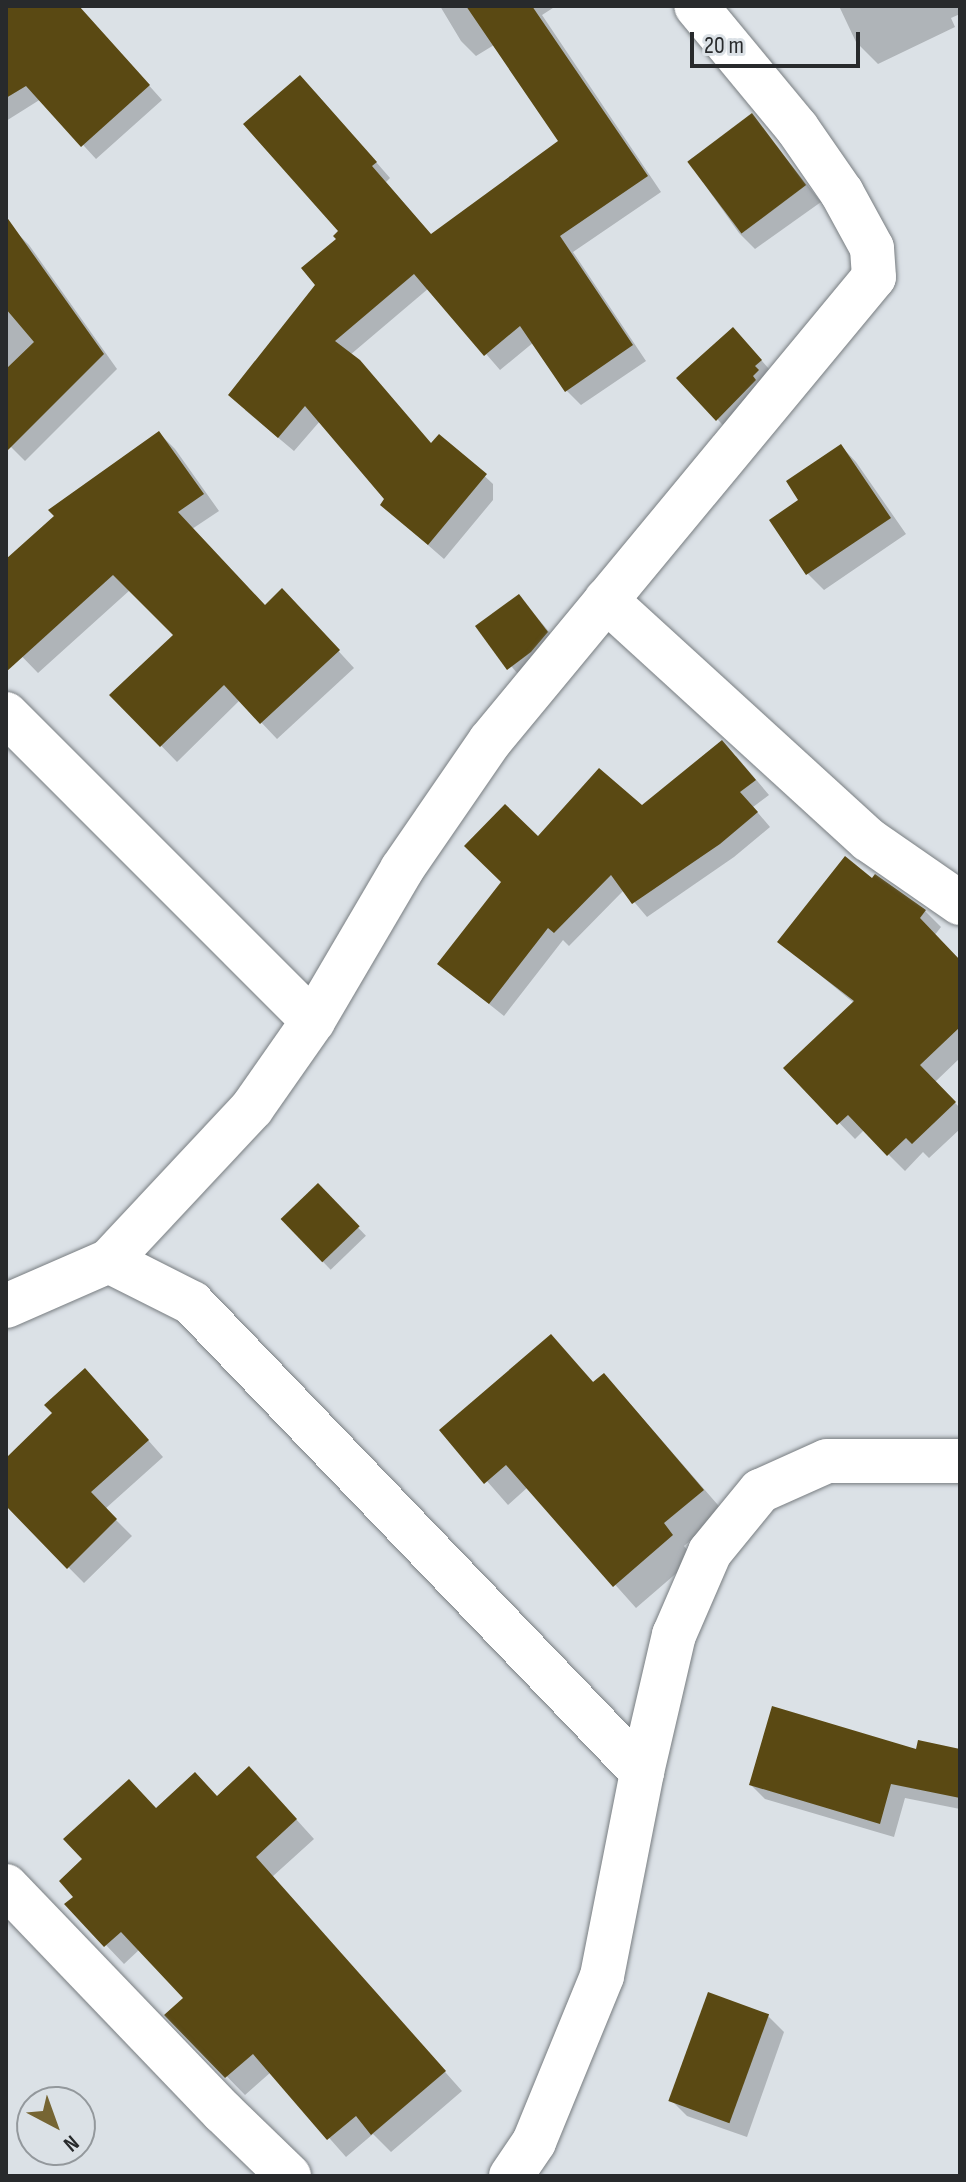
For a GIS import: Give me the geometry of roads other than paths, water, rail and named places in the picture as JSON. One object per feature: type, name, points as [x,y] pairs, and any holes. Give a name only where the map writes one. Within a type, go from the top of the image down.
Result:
[{"type":"street","points":[[6,1306],[109,1261],[252,1108],[313,1021],[402,869],[490,741],[874,277],[872,248],[842,193],[797,128],[696,6]]},
{"type":"street","points":[[606,600],[869,840],[960,903]]},
{"type":"street","points":[[6,714],[313,1021]]},
{"type":"street","points":[[109,1261],[192,1303],[642,1772]]},
{"type":"street","points":[[511,2176],[534,2142],[602,1976],[642,1772],[674,1635],[710,1552],[760,1491],[827,1461],[960,1461]]},
{"type":"street","points":[[6,1886],[212,2101],[289,2176]]}]
